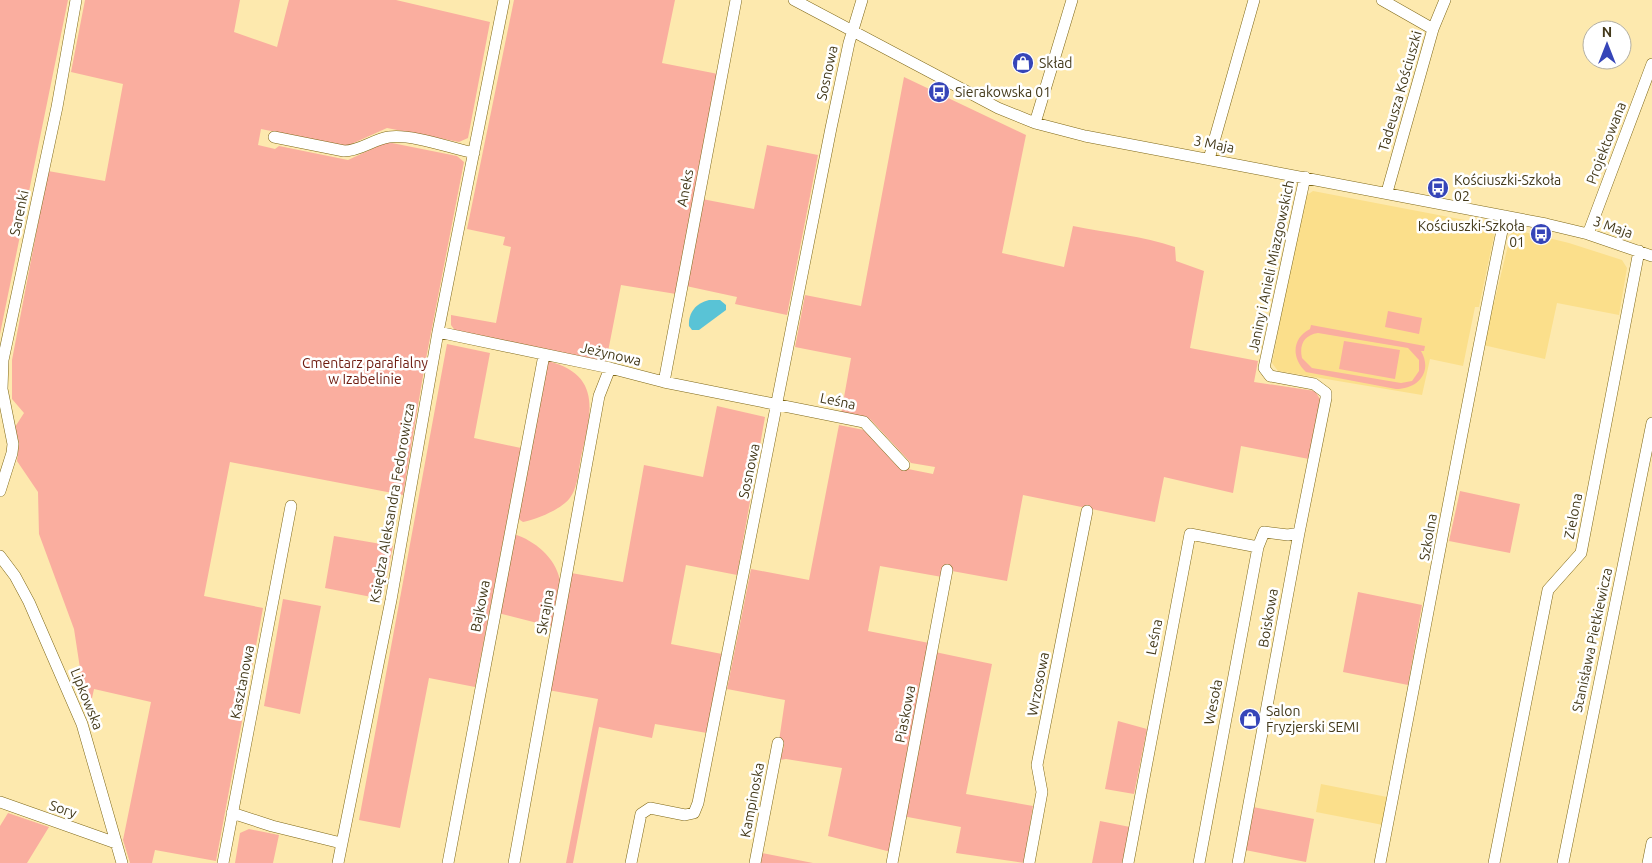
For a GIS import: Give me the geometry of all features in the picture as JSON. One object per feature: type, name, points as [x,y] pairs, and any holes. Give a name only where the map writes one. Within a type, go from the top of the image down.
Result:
[{"type":"street","name":"Sarenki","points":[[0,491],[13,444],[2,390],[3,360],[57,107],[76,0]]},
{"type":"street","name":"Księdza Aleksandra Fedorowicza","points":[[338,863],[391,600],[438,332],[504,0]]},
{"type":"street","name":"Aneks","points":[[664,382],[736,0]]},
{"type":"street","name":"3 Maja","points":[[794,0],[990,104],[1035,123],[1085,136],[1209,158],[1505,216],[1588,234],[1652,256]]},
{"type":"street","name":"Sosnowa","points":[[631,863],[641,814],[650,808],[685,815],[694,813],[698,803],[831,128],[862,0]]},
{"type":"street","points":[[1035,123],[1072,0]]},
{"type":"street","points":[[1209,158],[1254,0]]},
{"type":"street","points":[[1382,0],[1433,29]]},
{"type":"street","name":"Tadeusza Kościuszki","points":[[1387,192],[1433,29],[1444,0]]},
{"type":"street","name":"Projektowana","points":[[1588,234],[1652,64]]},
{"type":"street","points":[[274,137],[351,151],[386,137],[400,137],[474,153]]},
{"type":"street","name":"Janiny i Anieli Miazgowskich","points":[[1305,177],[1264,368],[1270,376],[1314,384]]},
{"type":"street","name":"Szkolna","points":[[1380,863],[1444,538],[1465,409],[1505,216]]},
{"type":"street","name":"Zielona","points":[[1494,863],[1548,590],[1581,553],[1639,251]]},
{"type":"street","name":"Jeżynowa","points":[[438,332],[610,368],[664,382],[778,404]]},
{"type":"street","name":"Bajkowa","points":[[448,863],[544,355]]},
{"type":"street","name":"Skrajna","points":[[514,863],[599,396],[610,368]]},
{"type":"street","name":"Boiskowa","points":[[1238,863],[1298,533],[1326,398],[1326,393],[1314,384]]},
{"type":"street","name":"Leśna","points":[[778,404],[864,422],[904,465]]},
{"type":"street","name":"Stanisława Pietkiewicza","points":[[1563,863],[1652,423]]},
{"type":"street","name":"Kasztanowa","points":[[223,863],[291,506]]},
{"type":"street","name":"Wrzosowa","points":[[1029,863],[1042,792],[1038,766],[1087,511]]},
{"type":"street","points":[[1258,547],[1264,532],[1288,535],[1298,533]]},
{"type":"street","name":"Leśna","points":[[1128,863],[1190,534],[1258,547]]},
{"type":"street","name":"Wesoła","points":[[1199,863],[1258,547]]},
{"type":"street","name":"Lipkowska","points":[[0,556],[15,576],[29,602],[82,724],[122,863]]},
{"type":"street","name":"Piaskowa","points":[[892,863],[947,570]]},
{"type":"street","name":"Kampinoska","points":[[755,863],[778,743]]},
{"type":"street","name":"Sory","points":[[0,802],[116,843]]},
{"type":"street","points":[[232,813],[272,826],[341,843]]},
{"type":"street","points":[[1648,863],[1652,843]]},
{"type":"shaded area","points":[[1313,191],[1496,226],[1479,307],[1475,307],[1463,366],[1430,359],[1422,395],[1278,371],[1272,363],[1304,197]]},
{"type":"shaded area","points":[[1512,229],[1569,243],[1622,260],[1627,268],[1619,315],[1557,303],[1545,359],[1483,345],[1490,302],[1494,303]]},
{"type":"shaded area","points":[[1321,784],[1387,797],[1383,825],[1316,812]]},
{"type":"green space","points":[[0,0],[68,0],[0,334]]},
{"type":"green space","name":"Cmentarz parafialny w Izabelinie","points":[[85,0],[240,0],[234,32],[277,47],[289,0],[396,0],[490,22],[468,138],[459,142],[387,128],[347,146],[261,129],[258,145],[275,149],[279,146],[348,160],[387,142],[457,156],[464,162],[425,364],[403,495],[230,462],[204,596],[263,608],[216,861],[155,850],[152,863],[130,863],[123,840],[151,702],[94,689],[87,714],[74,629],[39,534],[38,492],[17,461],[19,443],[15,427],[24,413],[12,399],[12,360],[48,171],[105,181],[123,84],[71,72]]},
{"type":"green space","points":[[514,0],[675,0],[662,63],[718,74],[676,294],[621,285],[606,362],[456,332],[451,325],[451,315],[496,323],[511,247],[503,245],[505,237],[467,229]]},
{"type":"green space","points":[[904,77],[1026,135],[1002,253],[1064,267],[1073,226],[1138,237],[1175,247],[1176,261],[1204,271],[1190,348],[1258,361],[1254,382],[1315,391],[1320,399],[1309,459],[1241,446],[1233,493],[1164,477],[1155,522],[1023,495],[1007,581],[952,571],[942,577],[880,566],[868,631],[929,643],[935,652],[992,664],[966,794],[1033,806],[1024,863],[956,853],[961,827],[897,815],[891,852],[828,836],[842,768],[786,759],[780,760],[784,746],[779,741],[785,700],[727,689],[751,569],[809,580],[839,425],[864,430],[898,467],[933,474],[935,467],[911,463],[870,419],[841,414],[851,358],[795,347],[805,295],[861,306]]},
{"type":"green space","points":[[767,145],[818,155],[787,315],[735,304],[737,297],[686,286],[702,199],[754,209]]},
{"type":"green space","points":[[1388,311],[1422,318],[1419,334],[1385,327]]},
{"type":"green space","points":[[1311,325],[1425,346],[1424,351],[1421,351],[1425,366],[1424,372],[1417,383],[1396,389],[1306,372],[1298,361],[1296,349],[1300,338],[1310,329]],"holes":[[[1318,333],[1408,348],[1419,360],[1419,371],[1412,381],[1401,383],[1312,368],[1302,358],[1301,353],[1302,345],[1306,338]]]},
{"type":"green space","points":[[1344,341],[1400,350],[1395,379],[1339,369]]},
{"type":"green space","points":[[447,344],[490,353],[474,438],[521,448],[475,687],[429,678],[400,828],[359,820]]},
{"type":"green space","points":[[548,361],[566,367],[578,376],[585,386],[589,398],[588,426],[573,494],[565,503],[551,512],[523,522],[517,518]]},
{"type":"green space","points":[[717,406],[765,417],[737,575],[686,565],[671,644],[722,654],[707,733],[655,724],[652,738],[599,727],[573,863],[566,863],[598,699],[548,690],[571,573],[623,582],[644,465],[703,477]]},
{"type":"green space","points":[[1460,491],[1520,504],[1510,553],[1449,541]]},
{"type":"green space","points":[[514,534],[529,541],[543,551],[554,564],[560,580],[560,590],[553,627],[498,613]]},
{"type":"green space","points":[[334,536],[393,546],[382,599],[325,588]]},
{"type":"green space","points":[[1358,592],[1422,605],[1408,685],[1343,672]]},
{"type":"green space","points":[[283,599],[321,606],[300,714],[264,706]]},
{"type":"green space","points":[[1118,721],[1147,729],[1134,794],[1105,789]]},
{"type":"green space","points":[[1253,807],[1314,819],[1306,862],[1245,850]]},
{"type":"green space","points":[[8,813],[49,827],[27,863],[0,863],[0,826]]},
{"type":"green space","points":[[1100,821],[1130,827],[1123,863],[1092,863]]},
{"type":"green space","points":[[249,829],[279,835],[273,863],[235,863],[240,833]]},
{"type":"green space","points":[[762,853],[813,863],[761,863]]},
{"type":"water","points":[[709,300],[720,300],[726,305],[726,310],[699,330],[692,330],[689,326],[691,313],[697,306]]},
{"type":"place","name":"Skład","points":[[1023,63]]},
{"type":"place","name":"Sierakowska 01","points":[[939,92]]},
{"type":"place","name":"Kościuszki-Szkoła 02","points":[[1438,188]]},
{"type":"place","name":"Kościuszki-Szkoła 01","points":[[1541,234]]},
{"type":"place","name":"Salon Fryzjerski SEMI","points":[[1250,719]]}]
